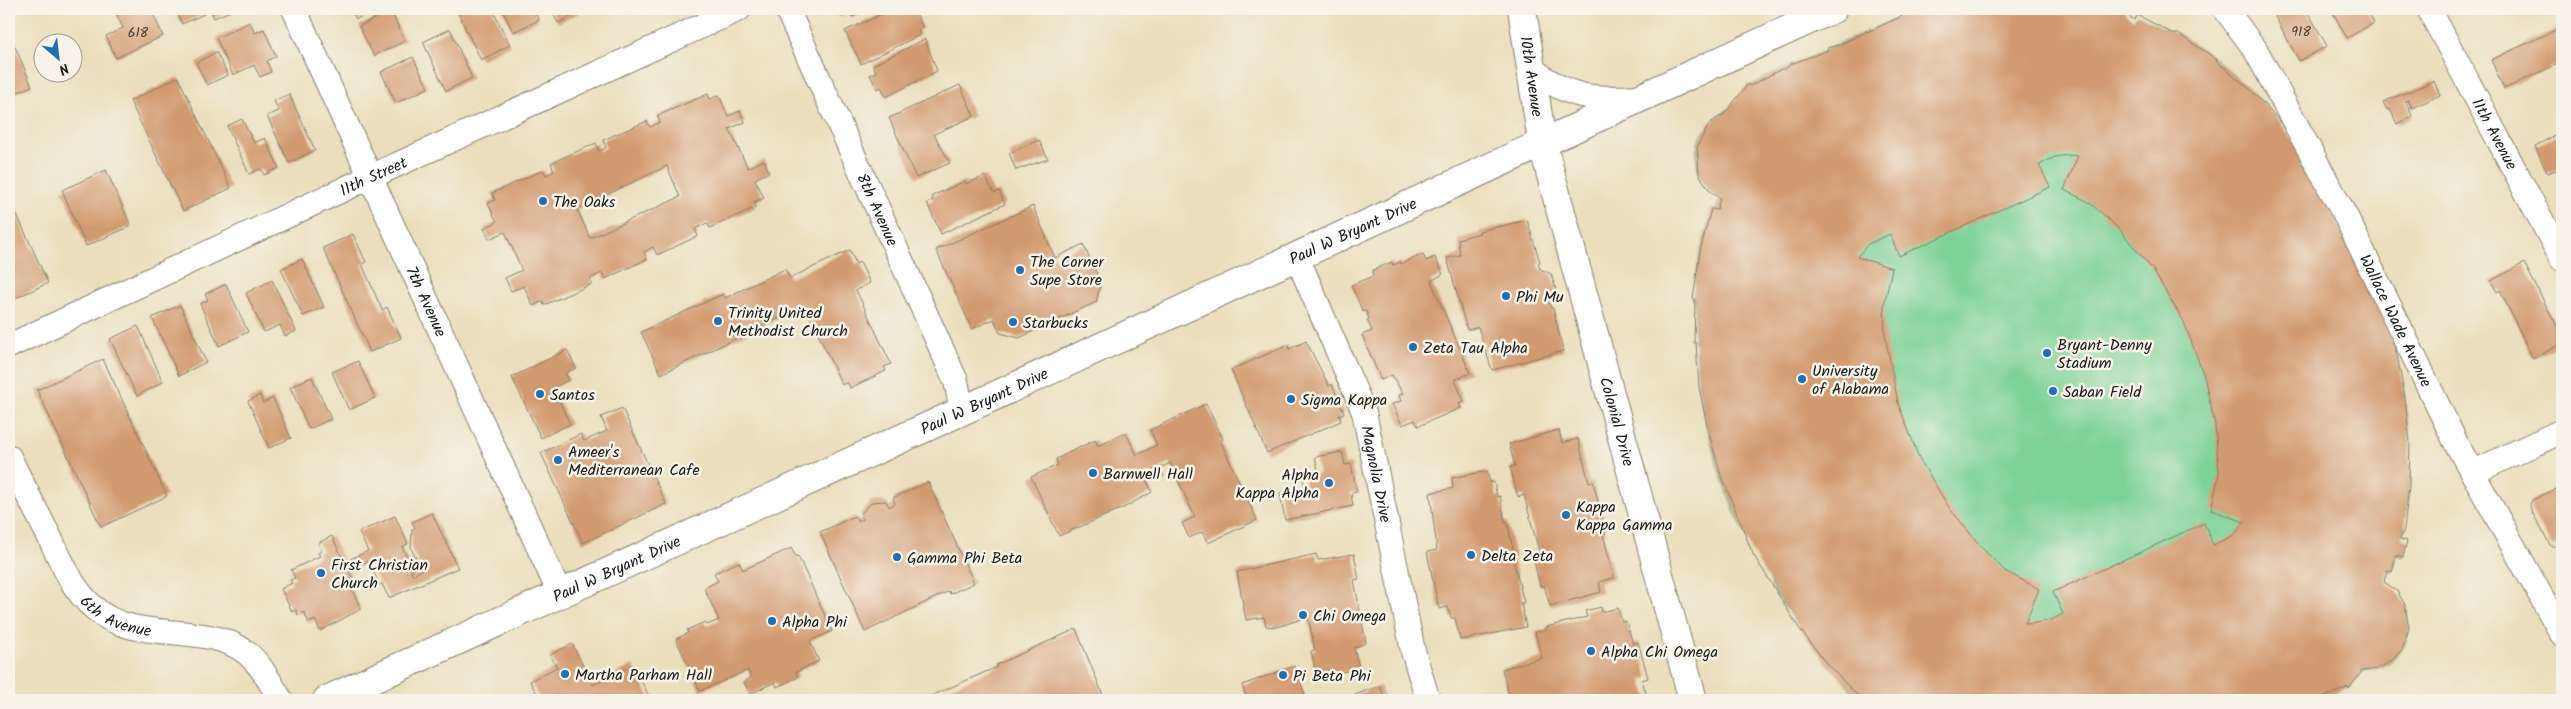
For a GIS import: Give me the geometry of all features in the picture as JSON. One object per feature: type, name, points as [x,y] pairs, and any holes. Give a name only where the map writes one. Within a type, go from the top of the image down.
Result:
[{"type":"main road","name":"10th Avenue","points":[[1522,9],[1542,142]]},
{"type":"main road","name":"Paul W Bryant Drive","points":[[327,700],[962,411],[1833,9]]},
{"type":"main road","name":"Colonial Drive","points":[[1542,142],[1693,700]]},
{"type":"street","name":"7th Avenue","points":[[294,9],[560,594]]},
{"type":"street","name":"11th Street","points":[[9,346],[370,177],[739,9]]},
{"type":"street","name":"8th Avenue","points":[[788,9],[956,381],[962,411]]},
{"type":"street","name":"Wallace Wade Avenue","points":[[2225,9],[2255,49],[2346,219],[2456,443],[2474,472],[2562,634]]},
{"type":"street","name":"11th Avenue","points":[[2429,9],[2562,259]]},
{"type":"street","name":"Paul W Bryant Drive","points":[[1531,68],[1547,81],[1570,92],[1601,100],[1640,97]]},
{"type":"street","name":"Magnolia Drive","points":[[1297,257],[1364,412],[1413,651],[1428,700]]},
{"type":"street","points":[[2474,472],[2562,432]]},
{"type":"street","name":"6th Avenue","points":[[9,457],[65,569],[78,590],[94,609],[115,621],[139,629],[213,638],[237,646],[256,661],[281,700]]},
{"type":"green space","name":"Bryant-Denny Stadium","points":[[1918,9],[2124,9],[2124,14],[2134,20],[2137,15],[2176,35],[2177,33],[2218,60],[2279,121],[2404,394],[2410,481],[2404,529],[2400,539],[2407,541],[2403,557],[2396,555],[2392,572],[2387,570],[2384,582],[2397,594],[2405,607],[2409,622],[2408,636],[2402,649],[2393,660],[2379,667],[2362,671],[2349,689],[2348,687],[2318,700],[1865,700],[1853,692],[1797,624],[1775,592],[1735,513],[1718,468],[1708,430],[1699,387],[1696,343],[1694,343],[1695,300],[1693,299],[1700,251],[1720,199],[1702,180],[1697,164],[1697,149],[1700,138],[1707,128],[1734,104],[1748,84],[1750,86],[1783,68],[1784,70],[1790,65],[1828,50],[1827,48],[1864,34],[1866,30],[1867,32],[1902,16],[1901,14]]},
{"type":"building","points":[[114,9],[151,9],[163,36],[116,58],[106,36],[123,28]]},
{"type":"building","points":[[175,9],[203,9],[206,13],[182,24]]},
{"type":"building","points":[[210,9],[235,9],[214,18]]},
{"type":"building","points":[[351,9],[378,9],[356,19]]},
{"type":"building","points":[[456,9],[492,9],[510,45],[481,60]]},
{"type":"building","points":[[502,9],[534,9],[539,20],[513,32]]},
{"type":"building","points":[[551,9],[587,9],[558,23]]},
{"type":"building","points":[[601,9],[614,9],[603,14]]},
{"type":"building","points":[[837,9],[870,9],[852,17],[849,13],[841,17]]},
{"type":"building","points":[[893,9],[914,9],[923,28],[918,30],[920,35],[861,64],[845,31]]},
{"type":"building","name":"Bryant-Denny Stadium","points":[[1918,9],[2124,9],[2124,14],[2135,20],[2137,15],[2176,35],[2177,33],[2218,60],[2216,61],[2250,89],[2279,121],[2302,153],[2383,313],[2397,355],[2405,398],[2410,442],[2409,486],[2404,529],[2400,539],[2407,541],[2403,557],[2396,555],[2392,572],[2387,570],[2384,582],[2397,591],[2405,605],[2409,628],[2402,650],[2391,661],[2377,669],[2362,671],[2349,689],[2348,687],[2318,700],[1865,700],[1857,695],[1826,663],[1799,628],[1753,554],[1720,472],[1708,430],[1699,387],[1696,343],[1694,343],[1695,299],[1693,299],[1700,251],[1711,209],[1717,210],[1720,198],[1710,191],[1699,174],[1697,147],[1709,124],[1725,113],[1748,84],[1750,86],[1783,68],[1784,70],[1791,64],[1828,50],[1827,48],[1841,44],[1864,33],[1866,30],[1867,32],[1902,16],[1901,14]],"holes":[[[2078,156],[2064,190],[2089,202],[2119,229],[2153,270],[2184,322],[2204,376],[2215,425],[2219,474],[2211,510],[2245,522],[2234,535],[2213,545],[2204,523],[2053,592],[2063,614],[2051,620],[2030,624],[2025,623],[2039,589],[2005,571],[1984,550],[1950,509],[1919,458],[1898,403],[1885,335],[1884,306],[1892,268],[1857,257],[1868,244],[1890,234],[1899,256],[2050,187],[2039,165],[2055,157]]]},
{"type":"building","points":[[2271,9],[2306,9],[2327,46],[2299,61]]},
{"type":"building","points":[[2331,9],[2366,9],[2374,23],[2347,38]]},
{"type":"building","points":[[391,11],[405,41],[374,56],[359,26]]},
{"type":"building","points":[[250,22],[255,33],[264,29],[276,56],[267,61],[271,72],[260,77],[254,65],[233,75],[216,38]]},
{"type":"building","points":[[2562,27],[2562,62],[2504,89],[2491,60]]},
{"type":"building","points":[[450,29],[472,78],[446,91],[423,42]]},
{"type":"building","points":[[9,33],[32,86],[9,96]]},
{"type":"building","points":[[925,39],[937,71],[886,97],[881,87],[877,89],[870,75],[876,72],[873,65]]},
{"type":"building","points":[[216,52],[228,75],[207,85],[196,63]]},
{"type":"building","points":[[413,57],[428,88],[396,103],[381,72]]},
{"type":"building","points":[[178,77],[231,188],[183,211],[130,101]]},
{"type":"building","points":[[2434,81],[2440,95],[2412,108],[2408,100],[2405,101],[2413,117],[2397,124],[2390,109],[2387,110],[2383,102]]},
{"type":"building","points":[[960,85],[974,116],[934,134],[950,163],[916,178],[889,118]]},
{"type":"building","points":[[289,94],[315,150],[289,163],[267,116],[279,111],[274,101]]},
{"type":"building","name":"The Oaks","points":[[708,94],[710,99],[719,95],[728,116],[740,111],[745,122],[729,129],[748,168],[764,160],[769,172],[755,179],[764,198],[754,202],[756,207],[710,228],[707,223],[695,229],[698,236],[657,255],[653,247],[644,252],[647,259],[605,279],[602,273],[590,279],[592,284],[544,305],[543,301],[533,306],[524,286],[511,291],[505,278],[522,270],[505,232],[489,239],[484,228],[497,222],[488,203],[495,200],[492,193],[543,170],[546,175],[554,171],[551,163],[596,143],[599,151],[606,148],[603,140],[647,121],[650,127],[660,122],[657,116]],"holes":[[[667,166],[680,197],[590,238],[577,209]]]},
{"type":"building","points":[[242,119],[254,143],[265,138],[279,168],[264,175],[261,169],[249,174],[227,126]]},
{"type":"building","points":[[2562,132],[2562,168],[2547,173],[2535,146]]},
{"type":"building","points":[[1039,140],[1048,159],[1016,170],[1009,153]]},
{"type":"building","points":[[106,170],[131,226],[86,246],[62,190]]},
{"type":"building","points":[[985,176],[994,193],[999,191],[1005,204],[941,234],[927,203],[933,200],[932,196],[965,181],[966,184]]},
{"type":"building","points":[[9,197],[48,283],[9,301]]},
{"type":"building","name":"The Corner Supe Store","points":[[1033,206],[1055,258],[1083,244],[1101,283],[1096,302],[1019,338],[1000,333],[994,319],[972,329],[936,250]]},
{"type":"building","name":"Phi Mu","points":[[1527,220],[1540,262],[1538,263],[1540,269],[1551,274],[1556,290],[1554,298],[1549,302],[1551,308],[1553,308],[1563,351],[1492,370],[1478,327],[1467,330],[1447,258],[1460,255],[1458,239],[1480,233],[1479,231]]},
{"type":"building","points":[[353,234],[366,262],[362,264],[382,310],[387,307],[401,338],[370,352],[323,248]]},
{"type":"building","name":"Trinity United Methodist Church","points":[[850,250],[856,264],[860,262],[870,283],[856,290],[891,364],[884,367],[886,371],[850,388],[847,382],[842,385],[805,306],[661,374],[641,332],[723,294],[725,298],[785,269],[790,278]]},
{"type":"building","name":"Zeta Tau Alpha","points":[[1423,254],[1426,261],[1435,257],[1443,274],[1431,281],[1470,373],[1455,380],[1464,401],[1459,403],[1461,408],[1418,426],[1415,420],[1402,425],[1392,404],[1401,401],[1399,395],[1403,394],[1392,375],[1381,380],[1362,335],[1372,331],[1367,320],[1369,319],[1366,311],[1363,312],[1351,285],[1373,276],[1373,270],[1392,262],[1393,265],[1400,262],[1401,264]]},
{"type":"building","points":[[302,259],[324,307],[303,316],[281,269]]},
{"type":"building","points":[[2524,263],[2562,336],[2562,343],[2533,359],[2500,290],[2497,292],[2491,281]]},
{"type":"building","points":[[272,280],[296,331],[285,336],[280,325],[264,332],[246,293]]},
{"type":"building","points":[[226,284],[248,332],[219,346],[200,304],[208,300],[205,294]]},
{"type":"building","points":[[180,305],[206,362],[179,376],[152,318]]},
{"type":"building","points":[[138,326],[163,382],[137,396],[110,339]]},
{"type":"building","name":"Sigma Kappa","points":[[1306,341],[1329,386],[1332,384],[1344,413],[1339,415],[1341,421],[1267,453],[1231,370],[1288,345],[1289,349]]},
{"type":"building","points":[[567,350],[576,368],[565,373],[569,380],[553,388],[570,424],[541,438],[512,377]]},
{"type":"building","points":[[103,359],[167,496],[101,527],[37,390]]},
{"type":"building","points":[[358,361],[375,398],[349,410],[332,372]]},
{"type":"building","points":[[312,377],[331,419],[309,429],[290,387]]},
{"type":"building","points":[[260,395],[263,403],[273,398],[291,438],[269,448],[248,401]]},
{"type":"building","name":"Barnwell Hall","points":[[1206,404],[1223,439],[1220,440],[1257,520],[1208,543],[1202,532],[1189,538],[1182,523],[1195,517],[1170,463],[1160,468],[1164,476],[1154,480],[1150,472],[1144,474],[1152,492],[1125,507],[1059,536],[1031,477],[1058,465],[1056,459],[1095,440],[1098,446],[1126,433],[1137,455],[1157,445],[1150,430]]},
{"type":"building","points":[[622,408],[666,504],[583,543],[541,453],[581,434],[584,441],[607,431],[601,417]]},
{"type":"building","name":"Kappa Kappa Gamma","points":[[1559,430],[1562,443],[1578,439],[1589,482],[1593,481],[1606,533],[1603,534],[1614,578],[1599,582],[1601,592],[1550,606],[1544,585],[1540,586],[1533,557],[1540,555],[1524,495],[1518,497],[1510,467],[1515,466],[1509,444]]},
{"type":"building","name":"Alpha Kappa Alpha","points":[[1342,452],[1345,465],[1351,464],[1357,492],[1351,493],[1353,506],[1285,520],[1280,493],[1305,487],[1303,478],[1319,474],[1315,457]]},
{"type":"building","name":"Delta Zeta","points":[[1487,471],[1490,482],[1494,482],[1497,497],[1500,496],[1505,522],[1507,521],[1515,558],[1513,559],[1524,603],[1521,603],[1526,627],[1460,640],[1455,618],[1451,618],[1448,607],[1439,609],[1427,552],[1437,550],[1430,493],[1453,488],[1452,478]]},
{"type":"building","name":"Gamma Phi Beta","points":[[928,482],[974,583],[950,594],[949,591],[865,632],[820,532],[855,516],[858,521],[863,519],[861,513],[872,502],[886,501],[889,507],[895,504],[893,498]]},
{"type":"building","points":[[2562,486],[2562,543],[2553,547],[2550,545],[2531,510],[2530,504],[2532,500]]},
{"type":"building","name":"First Christian Church","points":[[432,513],[458,568],[389,598],[368,561],[349,571],[355,583],[350,585],[361,609],[320,631],[315,620],[309,623],[304,612],[298,615],[296,610],[292,612],[281,589],[292,583],[290,580],[295,578],[291,570],[320,556],[318,553],[322,551],[318,543],[332,536],[344,562],[368,551],[359,532],[395,516],[408,544],[402,547],[413,570],[411,571],[413,575],[422,570],[411,548],[412,530],[415,528],[412,522]]},
{"type":"building","name":"Alpha Phi","points":[[791,548],[796,557],[798,556],[832,631],[810,641],[819,661],[796,672],[798,677],[777,687],[775,682],[750,694],[744,682],[751,678],[748,670],[700,691],[676,639],[688,633],[687,630],[705,622],[707,625],[719,620],[704,588],[718,581],[714,573],[739,562],[743,570]]},
{"type":"building","name":"Chi Omega","points":[[1316,554],[1318,560],[1354,554],[1359,579],[1354,580],[1366,643],[1354,648],[1359,668],[1317,678],[1311,651],[1315,650],[1308,617],[1277,627],[1266,626],[1264,617],[1246,620],[1237,572]]},
{"type":"building","name":"Alpha Chi Omega","points":[[1601,607],[1602,612],[1618,608],[1622,622],[1626,621],[1633,644],[1638,642],[1648,678],[1642,680],[1648,700],[1510,700],[1502,669],[1542,658],[1535,632],[1546,630],[1546,627],[1587,617],[1585,611]]},
{"type":"building","points":[[1076,629],[1105,700],[922,700],[997,667],[996,665]]},
{"type":"building","name":"Martha Parham Hall","points":[[572,644],[593,685],[633,665],[651,700],[540,700],[530,681],[557,667],[550,655]]},
{"type":"building","name":"Pi Beta Phi","points":[[1294,666],[1307,700],[1247,700],[1242,685]]},
{"type":"building","name":"Pi Beta Phi","points":[[1380,686],[1385,700],[1340,700]]},
{"type":"place","name":"The Oaks","points":[[543,201]]},
{"type":"place","name":"The Corner Supe Store","points":[[1020,270]]},
{"type":"place","name":"Phi Mu","points":[[1506,296]]},
{"type":"place","name":"Trinity United Methodist Church","points":[[718,321]]},
{"type":"place","name":"Starbucks","points":[[1013,322]]},
{"type":"place","name":"Zeta Tau Alpha","points":[[1413,347]]},
{"type":"place","name":"Bryant-Denny Stadium","points":[[2047,353]]},
{"type":"place","name":"University of Alabama","points":[[1802,379]]},
{"type":"place","name":"Saban Field","points":[[2053,391]]},
{"type":"place","name":"Santos","points":[[540,394]]},
{"type":"place","name":"Sigma Kappa","points":[[1291,399]]},
{"type":"place","name":"Ameer's Mediterranean Cafe","points":[[558,460]]},
{"type":"place","name":"Barnwell Hall","points":[[1093,473]]},
{"type":"place","name":"Alpha Kappa Alpha","points":[[1329,483]]},
{"type":"place","name":"Kappa Kappa Gamma","points":[[1566,515]]},
{"type":"place","name":"Delta Zeta","points":[[1471,555]]},
{"type":"place","name":"Gamma Phi Beta","points":[[897,557]]},
{"type":"place","name":"First Christian Church","points":[[321,573]]},
{"type":"place","name":"Chi Omega","points":[[1303,615]]},
{"type":"place","name":"Alpha Phi","points":[[772,621]]},
{"type":"place","name":"Alpha Chi Omega","points":[[1591,651]]},
{"type":"place","name":"Martha Parham Hall","points":[[565,674]]},
{"type":"place","name":"Pi Beta Phi","points":[[1283,675]]}]
